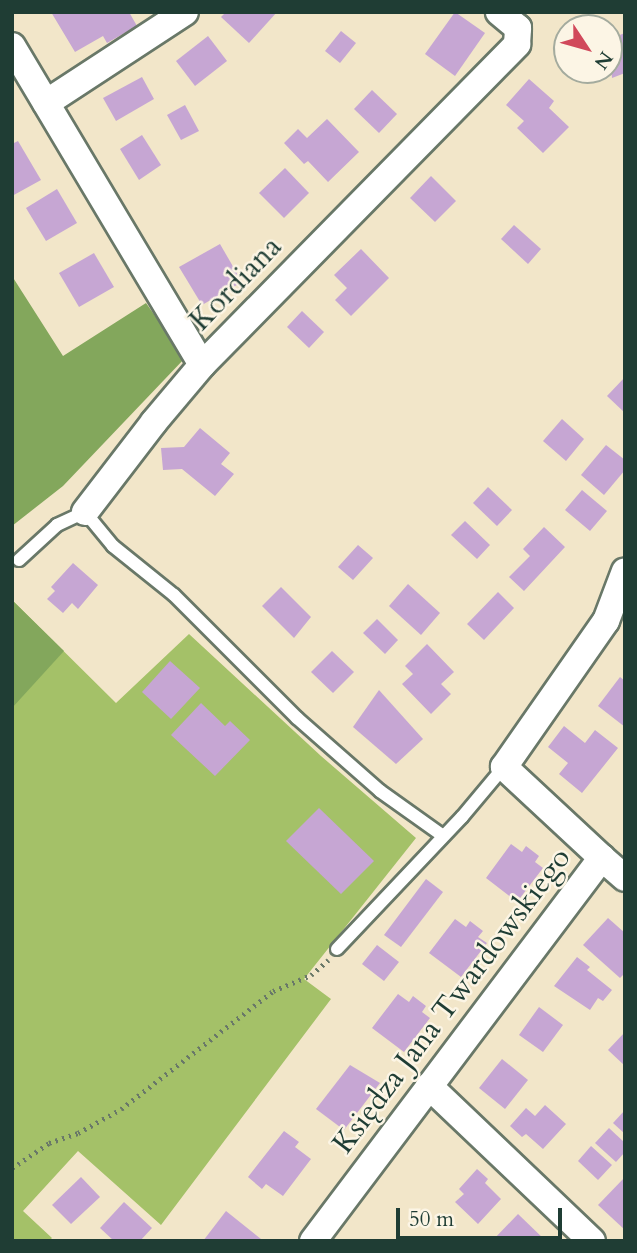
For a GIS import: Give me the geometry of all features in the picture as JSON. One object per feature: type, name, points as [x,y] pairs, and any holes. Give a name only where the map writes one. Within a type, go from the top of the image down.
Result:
[{"type":"street","points":[[46,103],[186,12]]},
{"type":"street","name":"Kordiana","points":[[12,46],[202,365],[517,44],[518,28],[499,12]]},
{"type":"street","points":[[85,512],[202,365]]},
{"type":"street","points":[[504,767],[606,621],[625,571]]},
{"type":"street","name":"Księdza Jana Twardowskiego","points":[[313,1241],[602,858],[504,767]]},
{"type":"street","points":[[602,858],[625,878]]},
{"type":"street","points":[[429,1086],[592,1241]]},
{"type":"lane","points":[[19,560],[57,525],[85,512],[113,546],[174,596],[297,718],[380,791],[443,836]]},
{"type":"lane","points":[[337,949],[504,767]]},
{"type":"path","points":[[12,1168],[49,1143],[79,1133],[121,1109],[273,991],[310,975],[337,949]]},
{"type":"green space","points":[[12,276],[63,356],[146,303],[185,358],[63,486],[12,526]]},
{"type":"green space","points":[[12,600],[116,703],[189,634],[321,756],[416,838],[304,979],[331,999],[161,1225],[78,1151],[23,1211],[52,1238],[49,1241],[12,1241]]},
{"type":"green space","points":[[12,600],[64,651],[12,708]]},
{"type":"building","points":[[51,12],[129,12],[137,26],[107,43],[103,36],[75,52]]},
{"type":"building","points":[[226,12],[277,12],[249,43],[221,17]]},
{"type":"building","points":[[455,12],[485,33],[455,76],[425,54]]},
{"type":"building","points":[[341,31],[356,43],[340,63],[325,51]]},
{"type":"building","points":[[625,33],[623,74],[623,34]]},
{"type":"building","points":[[208,36],[227,61],[195,86],[176,61]]},
{"type":"building","points":[[142,77],[154,99],[116,121],[103,98]]},
{"type":"building","points":[[529,79],[554,101],[549,108],[569,127],[543,153],[517,128],[524,121],[506,105]]},
{"type":"building","points":[[372,90],[397,114],[379,133],[354,109]]},
{"type":"building","points":[[185,105],[199,131],[181,140],[167,115]]},
{"type":"building","points":[[327,119],[359,152],[328,182],[308,161],[304,164],[284,143],[298,129],[307,138]]},
{"type":"building","points":[[142,135],[161,165],[139,180],[120,149]]},
{"type":"building","points":[[18,141],[41,180],[12,196],[12,144]]},
{"type":"building","points":[[285,168],[309,193],[284,218],[259,193]]},
{"type":"building","points":[[431,176],[456,201],[435,222],[410,198]]},
{"type":"building","points":[[57,189],[77,223],[46,241],[26,208]]},
{"type":"building","points":[[514,225],[541,249],[528,264],[501,239]]},
{"type":"building","points":[[220,244],[242,282],[202,305],[179,267]]},
{"type":"building","points":[[361,249],[389,278],[351,316],[335,300],[347,288],[334,275]]},
{"type":"building","points":[[94,253],[114,287],[79,307],[59,273]]},
{"type":"building","points":[[302,311],[324,332],[309,348],[287,327]]},
{"type":"building","points":[[625,377],[625,413],[607,396]]},
{"type":"building","points":[[562,419],[584,439],[566,461],[543,441]]},
{"type":"building","points":[[200,428],[230,453],[221,464],[234,474],[215,496],[182,469],[163,470],[161,448],[184,447]]},
{"type":"building","points":[[606,445],[625,460],[625,470],[604,495],[581,475]]},
{"type":"building","points":[[488,487],[512,510],[497,526],[473,503]]},
{"type":"building","points":[[582,490],[607,511],[590,531],[565,510]]},
{"type":"building","points":[[465,521],[490,545],[477,559],[451,535]]},
{"type":"building","points":[[544,527],[565,547],[524,591],[509,577],[530,556],[523,549]]},
{"type":"building","points":[[358,545],[373,558],[353,580],[338,567]]},
{"type":"building","points":[[73,563],[98,585],[78,609],[72,603],[63,613],[47,599],[55,591],[51,587]]},
{"type":"building","points":[[408,584],[440,613],[421,635],[389,606]]},
{"type":"building","points":[[281,587],[311,617],[294,638],[262,606]]},
{"type":"building","points":[[498,592],[514,608],[484,640],[467,624]]},
{"type":"building","points":[[377,619],[398,640],[385,654],[363,633]]},
{"type":"building","points":[[427,644],[454,672],[441,684],[451,694],[431,714],[402,684],[413,674],[405,666]]},
{"type":"building","points":[[332,651],[354,672],[333,693],[311,672]]},
{"type":"building","points":[[170,661],[200,688],[171,719],[142,692]]},
{"type":"building","points":[[620,677],[625,681],[625,727],[598,706]]},
{"type":"building","points":[[379,690],[423,739],[396,764],[353,727]]},
{"type":"building","points":[[201,703],[225,726],[230,721],[250,740],[215,776],[171,735]]},
{"type":"building","points":[[564,726],[585,743],[595,730],[618,748],[582,793],[559,774],[568,763],[548,747]]},
{"type":"building","points":[[319,808],[374,861],[341,894],[286,841]]},
{"type":"building","points":[[511,844],[522,852],[526,846],[539,856],[535,862],[543,868],[517,902],[486,878]]},
{"type":"building","points":[[426,879],[443,892],[401,947],[384,935]]},
{"type":"building","points":[[608,918],[625,933],[625,973],[620,978],[583,945]]},
{"type":"building","points":[[455,919],[466,927],[470,921],[483,931],[478,937],[487,943],[461,977],[429,953]]},
{"type":"building","points":[[377,945],[399,962],[384,981],[362,964]]},
{"type":"building","points":[[577,957],[590,967],[587,970],[612,990],[603,1001],[598,998],[590,1010],[554,986]]},
{"type":"building","points":[[398,994],[409,1002],[413,996],[426,1006],[422,1012],[430,1018],[404,1052],[372,1028]]},
{"type":"building","points":[[539,1007],[563,1025],[543,1052],[519,1035]]},
{"type":"building","points":[[625,1032],[625,1066],[608,1050]]},
{"type":"building","points":[[502,1059],[528,1080],[505,1109],[479,1088]]},
{"type":"building","points":[[350,1065],[380,1083],[344,1130],[316,1109]]},
{"type":"building","points":[[545,1105],[566,1124],[543,1149],[526,1134],[522,1137],[510,1126],[526,1108],[535,1116]]},
{"type":"building","points":[[625,1110],[625,1134],[613,1123]]},
{"type":"building","points":[[609,1128],[625,1143],[625,1152],[616,1162],[595,1143]]},
{"type":"building","points":[[284,1131],[299,1142],[295,1147],[311,1159],[283,1196],[266,1184],[262,1189],[248,1177]]},
{"type":"building","points":[[591,1146],[612,1165],[598,1180],[578,1161]]},
{"type":"building","points":[[477,1169],[488,1179],[485,1183],[501,1199],[478,1224],[455,1202],[464,1194],[459,1189]]},
{"type":"building","points":[[81,1177],[100,1197],[71,1224],[52,1205]]},
{"type":"building","points":[[625,1177],[625,1230],[598,1205]]},
{"type":"building","points":[[124,1202],[152,1228],[140,1241],[114,1241],[100,1228]]},
{"type":"building","points":[[226,1211],[261,1239],[260,1241],[203,1241]]},
{"type":"building","points":[[518,1214],[546,1241],[492,1241]]}]
